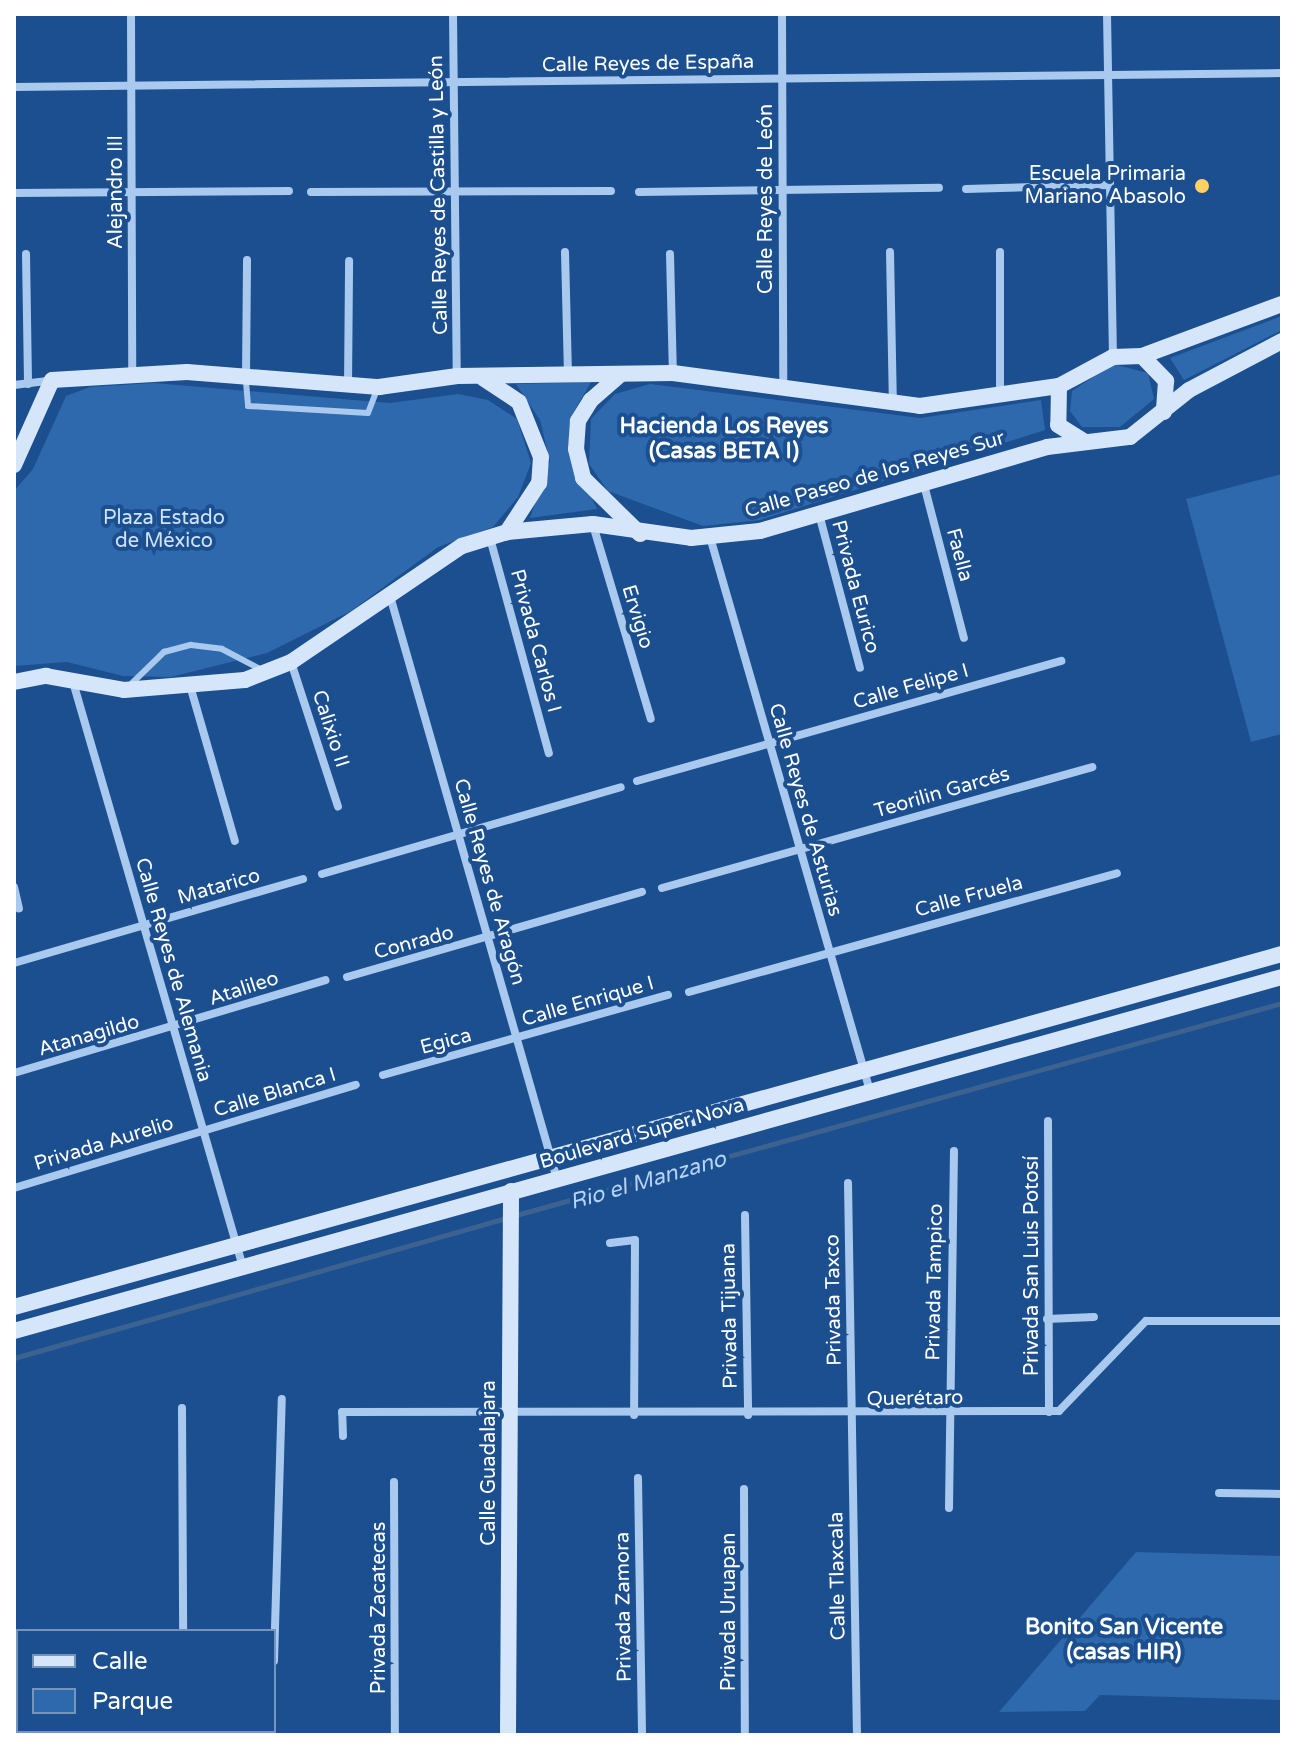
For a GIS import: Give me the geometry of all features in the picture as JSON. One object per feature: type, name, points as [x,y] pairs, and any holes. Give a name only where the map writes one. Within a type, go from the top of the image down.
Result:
[{"type":"street","name":"Alejandro III","points":[[131,14],[132,371]]},
{"type":"street","name":"Calle Reyes de Castilla y León","points":[[453,14],[457,376]]},
{"type":"street","name":"Calle Reyes de León","points":[[782,14],[783,384]]},
{"type":"street","points":[[1107,14],[1113,357]]},
{"type":"street","name":"Calle Reyes de España","points":[[14,87],[1282,73]]},
{"type":"street","points":[[966,189],[1110,185]]},
{"type":"street","points":[[639,192],[939,188]]},
{"type":"street","points":[[14,193],[289,191]]},
{"type":"street","points":[[311,192],[611,191]]},
{"type":"street","points":[[565,252],[568,376]]},
{"type":"street","points":[[890,252],[893,402]]},
{"type":"street","points":[[1000,252],[1000,398]]},
{"type":"street","points":[[26,254],[28,384]]},
{"type":"street","points":[[670,254],[673,373]]},
{"type":"street","points":[[246,382],[247,260]]},
{"type":"street","points":[[348,387],[349,261]]},
{"type":"street","points":[[14,385],[132,371],[246,382],[348,387],[379,387],[457,376],[673,373],[783,384],[893,402],[1000,398],[1059,386],[1113,357],[1142,356],[1282,304]]},
{"type":"street","name":"Calle Paseo de los Reyes Sur","points":[[14,682],[73,681],[124,690],[191,689],[265,672],[291,662],[462,546],[507,532],[593,524],[640,535],[710,537],[819,514],[923,481],[1087,442],[1130,437],[1189,390],[1282,341]]},
{"type":"street","points":[[1142,356],[1166,381],[1164,412]]},
{"type":"street","points":[[621,374],[591,400],[578,421],[576,449],[583,478],[640,535]]},
{"type":"street","points":[[483,378],[519,402],[541,457],[539,483],[507,532]]},
{"type":"street","points":[[14,465],[52,380]]},
{"type":"street","points":[[1059,386],[1058,425],[1087,442]]},
{"type":"street","name":"Faella","points":[[923,481],[964,638]]},
{"type":"street","name":"Privada Eurico","points":[[819,514],[860,668]]},
{"type":"street","name":"Ervigio","points":[[593,524],[651,719]]},
{"type":"street","name":"Calle Reyes de Asturias","points":[[710,537],[870,1091]]},
{"type":"street","name":"Privada Carlos I","points":[[490,538],[549,753]]},
{"type":"street","name":"Calle Reyes de Aragón","points":[[390,595],[557,1179]]},
{"type":"street","name":"Calle Felipe I","points":[[637,781],[1061,661]]},
{"type":"street","name":"Calixio II","points":[[291,662],[338,807]]},
{"type":"street","name":"Calle Reyes de Alemania","points":[[73,681],[243,1267]]},
{"type":"street","points":[[191,689],[235,841]]},
{"type":"street","name":"Teorilin Garcés","points":[[662,888],[1092,767]]},
{"type":"street","points":[[322,874],[621,787]]},
{"type":"street","name":"Calle Fruela","points":[[689,992],[1117,873]]},
{"type":"street","name":"Matarico","points":[[14,963],[303,879]]},
{"type":"street","points":[[14,887],[19,908]]},
{"type":"street","name":"Conrado","points":[[347,977],[489,940],[642,892]]},
{"type":"street","name":"Boulevard Super Nova","points":[[14,1307],[865,1073],[1282,954]]},
{"type":"street","name":"Boulevard Super Nova","points":[[14,1331],[511,1196],[557,1179],[1282,977]]},
{"type":"street","name":"Atalileo","points":[[173,1029],[325,980]]},
{"type":"street","name":"Calle Enrique I","points":[[517,1039],[668,995]]},
{"type":"street","name":"Atanagildo","points":[[14,1073],[173,1029]]},
{"type":"street","name":"Egica","points":[[383,1075],[517,1039]]},
{"type":"street","name":"Calle Blanca I","points":[[203,1131],[356,1085]]},
{"type":"street","name":"Privada San Luis Potosí","points":[[1048,1121],[1049,1412]]},
{"type":"street","name":"Privada Aurelio","points":[[14,1188],[203,1131]]},
{"type":"street","name":"Privada Tampico","points":[[949,1508],[954,1151]]},
{"type":"street","name":"Privada Taxco","points":[[848,1183],[852,1416]]},
{"type":"street","name":"Calle Guadalajara","points":[[508,1735],[511,1196]]},
{"type":"street","name":"Privada Tijuana","points":[[745,1215],[748,1415]]},
{"type":"street","points":[[610,1243],[635,1240],[634,1415]]},
{"type":"street","points":[[1047,1319],[1094,1317]]},
{"type":"street","name":"Querétaro","points":[[343,1436],[342,1412],[510,1410],[634,1415],[852,1416],[1049,1412],[1071,1404],[1146,1321],[1282,1321]]},
{"type":"street","points":[[275,1629],[282,1399]]},
{"type":"street","points":[[182,1408],[183,1629]]},
{"type":"street","name":"Calle Tlaxcala","points":[[852,1416],[857,1735]]},
{"type":"street","name":"Privada Zamora","points":[[638,1478],[642,1735]]},
{"type":"street","name":"Privada Zacatecas","points":[[394,1482],[395,1735]]},
{"type":"street","name":"Privada Uruapan","points":[[744,1489],[745,1735]]},
{"type":"street","points":[[1219,1493],[1282,1494]]},
{"type":"lane","points":[[246,382],[248,406],[368,413],[379,387]]},
{"type":"lane","points":[[124,690],[164,652],[191,645],[222,649],[265,672]]},
{"type":"green space","points":[[1282,316],[1282,330],[1184,380],[1170,358]]},
{"type":"green space","points":[[1113,364],[1148,373],[1154,399],[1120,427],[1082,427],[1070,411],[1072,391]]},
{"type":"green space","points":[[591,382],[571,417],[568,450],[597,509],[530,518],[550,461],[540,420],[516,384]]},
{"type":"green space","name":"Plaza Estado de México","points":[[154,383],[390,403],[458,394],[488,400],[517,419],[531,463],[518,497],[493,527],[438,547],[351,611],[267,653],[171,677],[123,676],[67,662],[14,666],[14,491],[33,469],[66,396],[90,387]]},
{"type":"green space","points":[[650,384],[920,418],[1041,400],[1045,430],[760,520],[703,526],[608,491],[589,464],[591,419],[615,394]]},
{"type":"green space","points":[[1282,474],[1282,734],[1251,742],[1186,499]]},
{"type":"green space","points":[[1136,1552],[1282,1556],[1282,1700],[1100,1695],[1085,1711],[999,1712]]},
{"type":"waterway","name":"Rio el Manzano","points":[[516,1215],[1282,1003]]},
{"type":"waterway","name":"Rio el Manzano","points":[[14,1358],[506,1218]]},
{"type":"place","name":"Escuela Primaria Mariano Abasolo","points":[[1202,186]]},
{"type":"district","name":"Hacienda Los Reyes (Casas BETA I)","points":[[724,438]]},
{"type":"district","name":"Bonito San Vicente (casas HIR)","points":[[1124,1640]]}]
